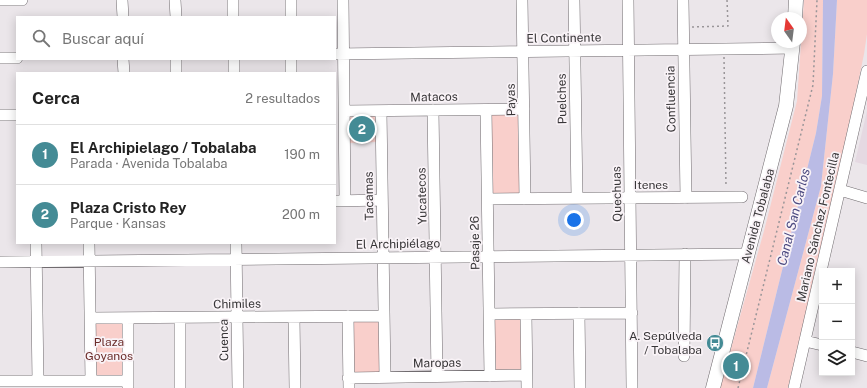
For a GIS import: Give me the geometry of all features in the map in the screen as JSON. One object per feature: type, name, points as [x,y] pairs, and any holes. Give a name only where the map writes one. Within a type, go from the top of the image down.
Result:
[{"type":"main road","points":[[795,12],[796,0]]},
{"type":"main road","name":"Avenida Tobalaba","points":[[713,388],[786,106],[793,48]]},
{"type":"street","points":[[0,0],[22,0]]},
{"type":"street","points":[[122,0],[123,16]]},
{"type":"street","points":[[175,0],[176,16]]},
{"type":"street","points":[[233,0],[233,16]]},
{"type":"street","points":[[291,0],[291,16]]},
{"type":"street","points":[[343,0],[339,54],[344,111],[340,201],[382,200]]},
{"type":"street","name":"Payas","points":[[522,0],[525,199]]},
{"type":"street","name":"Puelches","points":[[574,0],[577,198]]},
{"type":"street","name":"Quechuas","points":[[628,0],[632,388]]},
{"type":"street","name":"Confluencia","points":[[682,0],[686,198]]},
{"type":"street","name":"El Continente","points":[[339,54],[683,50],[771,46]]},
{"type":"street","points":[[0,58],[16,58]]},
{"type":"street","points":[[123,60],[124,72]]},
{"type":"street","points":[[176,60],[176,72]]},
{"type":"street","points":[[234,60],[234,72]]},
{"type":"street","points":[[291,60],[292,72]]},
{"type":"street","name":"Mariano Sánchez Fontecilla","points":[[794,388],[867,71]]},
{"type":"street","name":"Matacos","points":[[344,111],[524,109]]},
{"type":"street","name":"Yucatecos","points":[[434,110],[437,376]]},
{"type":"street","name":"Pasaje 26","points":[[486,110],[490,376]]},
{"type":"street","name":"Tacamas","points":[[381,111],[385,377]]},
{"type":"street","points":[[0,115],[16,115]]},
{"type":"street","points":[[840,190],[867,198]]},
{"type":"street","name":"Itenes","points":[[488,199],[742,197]]},
{"type":"street","points":[[36,244],[38,381]]},
{"type":"street","points":[[89,244],[91,381]]},
{"type":"street","name":"Cuenca","points":[[236,244],[238,388]]},
{"type":"street","points":[[684,356],[685,254]]},
{"type":"street","name":"El Archipiélago","points":[[0,262],[748,254]]},
{"type":"street","points":[[579,313],[580,388]]},
{"type":"street","points":[[489,314],[632,313]]},
{"type":"street","points":[[526,314],[527,388]]},
{"type":"street","points":[[348,316],[349,383]]},
{"type":"street","name":"Chimiles","points":[[90,318],[384,316]]},
{"type":"street","points":[[294,317],[295,388]]},
{"type":"street","points":[[0,381],[91,381],[128,384],[128,318]]},
{"type":"street","points":[[180,318],[180,388]]},
{"type":"street","points":[[805,341],[819,344]]},
{"type":"street","points":[[855,353],[867,355]]},
{"type":"street","name":"Maropas","points":[[349,383],[385,377],[526,375]]},
{"type":"path","points":[[683,27],[728,26],[727,0]]},
{"type":"path","points":[[738,388],[813,85],[817,0]]},
{"type":"path","points":[[724,49],[727,197]]},
{"type":"shaded area","points":[[867,111],[867,165],[855,162]]},
{"type":"green space","points":[[804,0],[823,0],[822,96],[816,133],[753,388],[720,388],[764,231],[797,101],[801,48],[807,48],[807,12],[803,12]]},
{"type":"green space","points":[[837,0],[867,0],[867,34],[864,54],[837,186],[788,388],[767,388],[821,186],[833,74]]},
{"type":"green space","points":[[519,112],[521,194],[491,196],[490,113]]},
{"type":"green space","points":[[375,114],[376,142],[349,143],[348,115]]},
{"type":"green space","points":[[523,317],[525,371],[492,372],[491,318]]},
{"type":"green space","points":[[382,318],[382,373],[350,374],[349,319]]},
{"type":"green space","name":"Plaza Goyanos","points":[[126,320],[125,378],[93,377],[92,321]]},
{"type":"water","points":[[823,0],[837,0],[833,74],[821,186],[767,388],[753,388],[816,133],[822,96]]},
{"type":"place","name":"Plaza Cristo Rey","points":[[362,129]]},
{"type":"place","name":"A. Sepúlveda / Tobalaba","points":[[715,343]]},
{"type":"place","name":"El Archipielago / Tobalaba","points":[[736,366]]},
{"type":"water label","name":"Canal San Carlos","points":[[793,217]]}]
